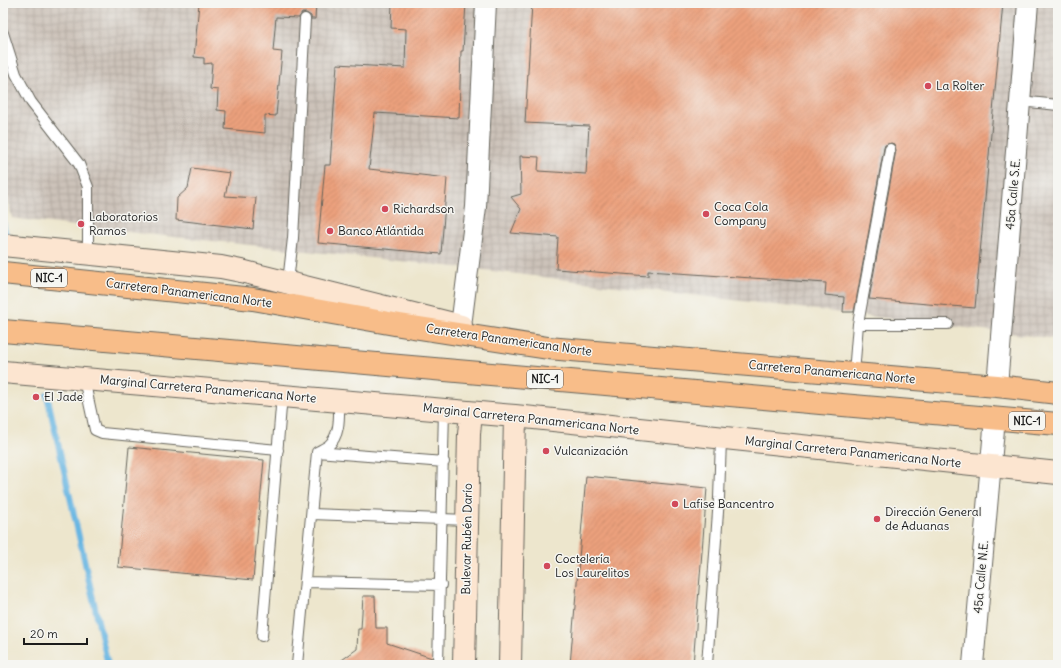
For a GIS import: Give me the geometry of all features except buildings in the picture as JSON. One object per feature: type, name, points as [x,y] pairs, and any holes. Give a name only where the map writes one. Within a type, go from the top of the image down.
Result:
[{"type":"highway","name":"Carretera Panamericana Norte","points":[[3,273],[253,299],[400,325],[548,348],[997,386]]},
{"type":"highway","name":"NIC-1","points":[[3,332],[1058,424]]},
{"type":"highway","name":"NIC-1","points":[[997,386],[1058,393]]},
{"type":"street","points":[[461,326],[476,207],[486,3]]},
{"type":"street","name":"45a Calle S.E.","points":[[997,386],[1028,3]]},
{"type":"street","points":[[11,246],[221,267],[288,282],[548,348]]},
{"type":"street","name":"Marginal Carretera Panamericana Norte","points":[[3,372],[515,416],[1058,474]]},
{"type":"street","name":"Bulevar Rubén Darío","points":[[464,665],[469,434],[472,413]]},
{"type":"street","points":[[510,665],[515,416]]},
{"type":"street","points":[[992,466],[995,418]]},
{"type":"street","name":"45a Calle N.E.","points":[[973,665],[992,466]]},
{"type":"lane","points":[[288,282],[293,238],[305,19]]},
{"type":"lane","points":[[3,33],[16,74],[31,102],[79,164],[88,187],[88,254]]},
{"type":"lane","points":[[1020,101],[1058,104]]},
{"type":"lane","points":[[854,373],[858,324],[890,149]]},
{"type":"lane","points":[[858,324],[948,324]]},
{"type":"lane","points":[[84,379],[95,430],[102,433],[278,450]]},
{"type":"lane","points":[[262,636],[282,395]]},
{"type":"lane","points":[[317,452],[329,445],[335,436],[338,425],[339,400]]},
{"type":"lane","points":[[438,665],[444,462],[444,410]]},
{"type":"lane","points":[[707,665],[721,439]]},
{"type":"lane","points":[[317,452],[444,462]]},
{"type":"lane","points":[[296,665],[317,452]]},
{"type":"lane","points":[[312,514],[467,520]]},
{"type":"lane","points":[[305,582],[441,585]]},
{"type":"shaded area","points":[[3,3],[1058,3],[1058,339],[484,270],[90,228],[12,218],[3,177]]},
{"type":"waterway","points":[[3,223],[7,241]]},
{"type":"waterway","points":[[47,395],[108,665]]},
{"type":"place","name":"La Rolter","points":[[928,86]]},
{"type":"place","name":"Richardson","points":[[385,209]]},
{"type":"place","name":"Coca Cola Company","points":[[706,214]]},
{"type":"place","name":"Laboratorios Ramos","points":[[81,224]]},
{"type":"place","name":"Banco Atlántida","points":[[330,231]]},
{"type":"place","name":"El Jade","points":[[36,397]]},
{"type":"place","name":"Vulcanización","points":[[546,451]]},
{"type":"place","name":"Lafise Bancentro","points":[[675,504]]},
{"type":"place","name":"Dirección General de Aduanas","points":[[877,519]]},
{"type":"place","name":"Coctelería Los Laurelitos","points":[[547,566]]}]
